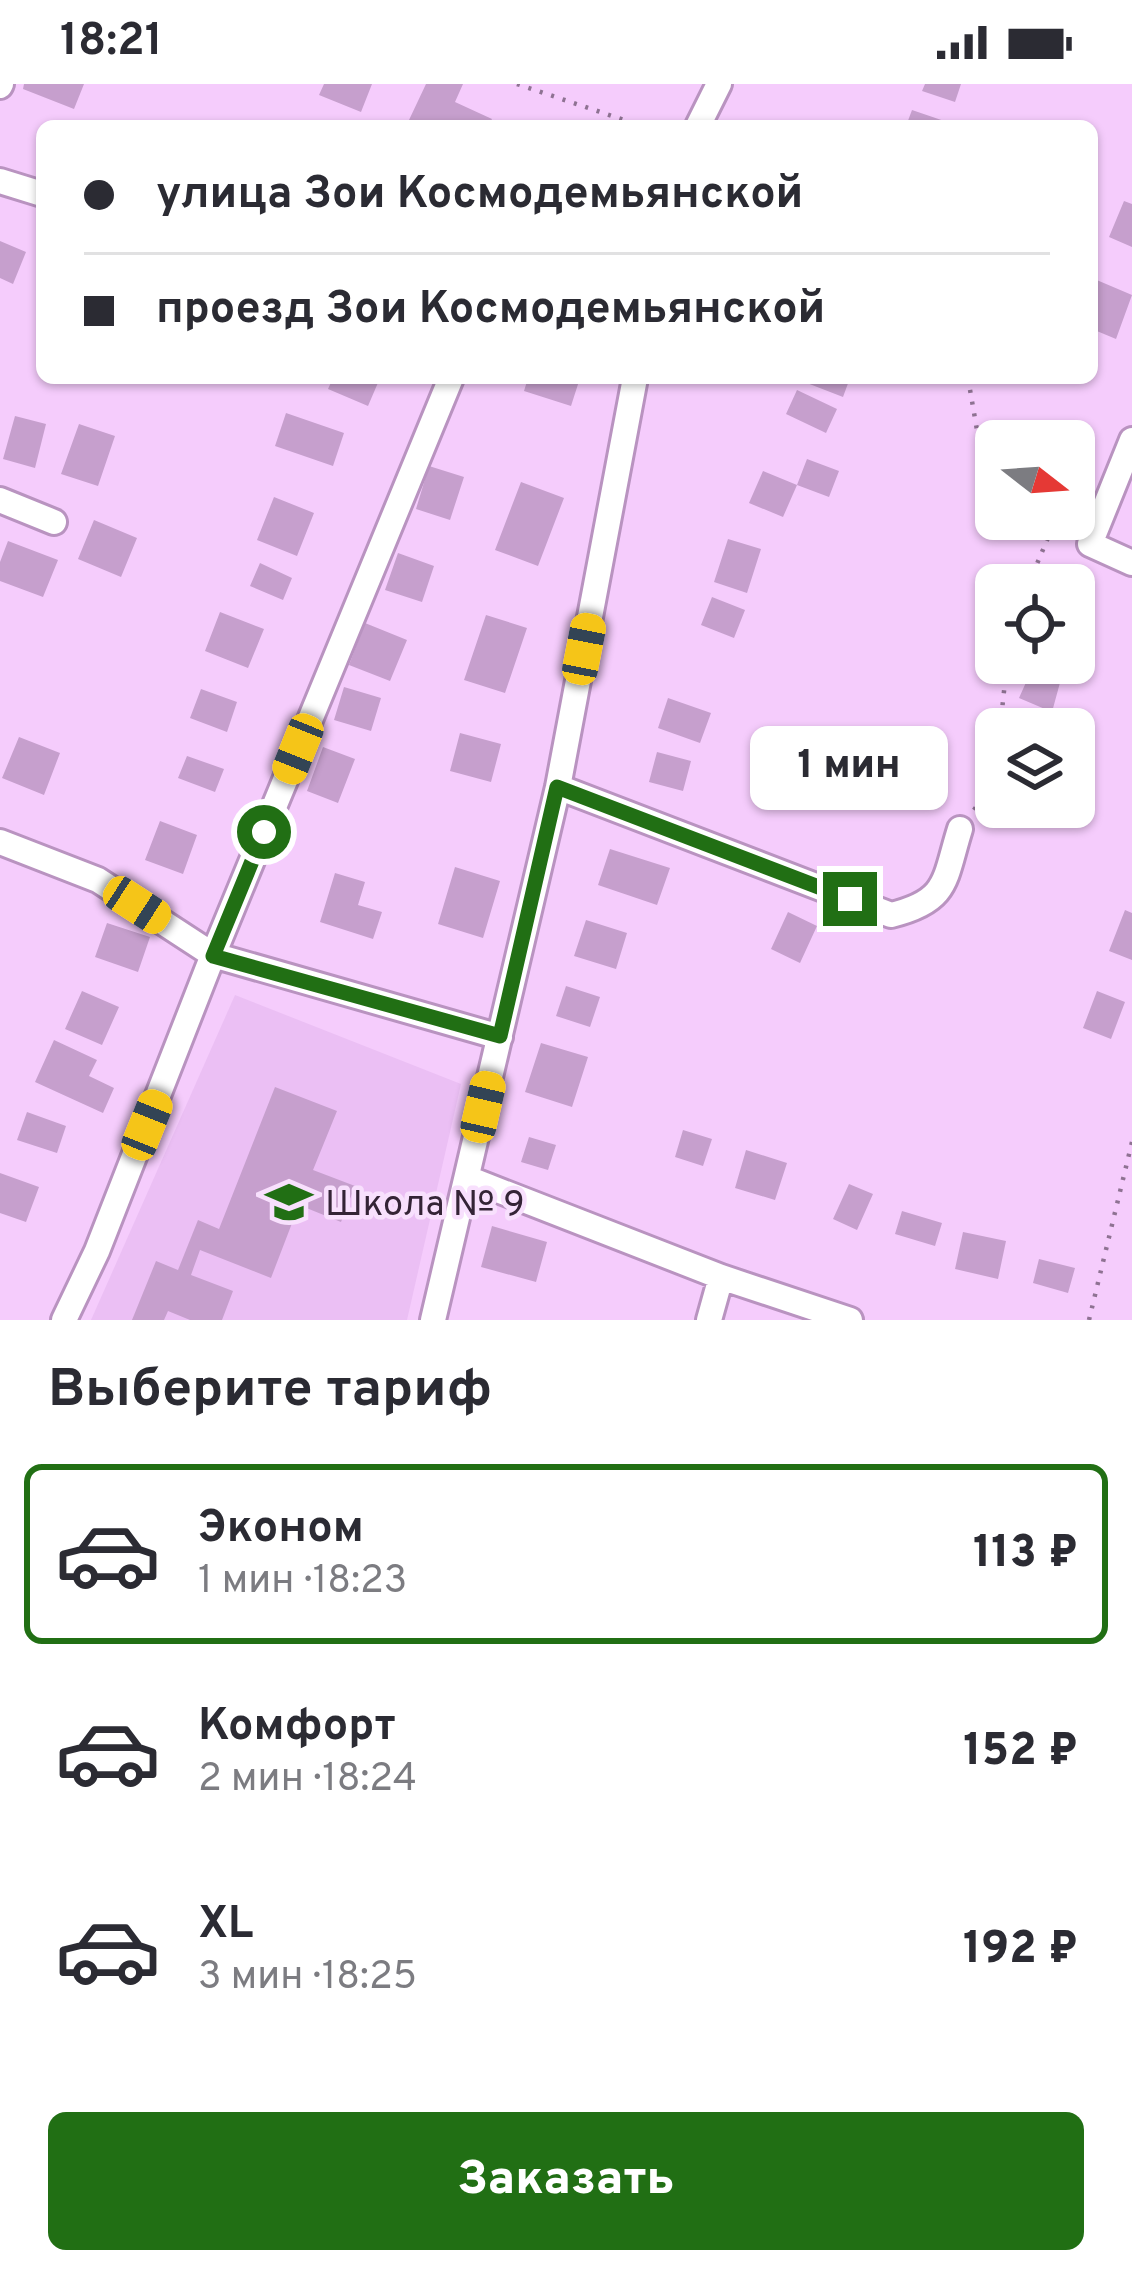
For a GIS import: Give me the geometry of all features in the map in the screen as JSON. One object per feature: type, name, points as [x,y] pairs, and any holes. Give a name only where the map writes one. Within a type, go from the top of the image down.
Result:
[{"type":"street","points":[[701,120],[719,84]]},
{"type":"street","points":[[0,181],[36,192]]},
{"type":"street","points":[[64,1320],[97,1251],[449,384]]},
{"type":"street","points":[[433,1320],[557,787],[634,384]]},
{"type":"street","points":[[1132,440],[1090,544],[1132,563]]},
{"type":"street","points":[[0,500],[54,522]]},
{"type":"street","points":[[557,787],[891,915],[923,907],[940,891],[960,829]]},
{"type":"street","points":[[0,842],[98,880],[213,956],[500,1036]]},
{"type":"street","points":[[467,1178],[721,1277],[850,1320]]},
{"type":"street","points":[[709,1320],[721,1277]]},
{"type":"path","points":[[518,84],[624,120]]},
{"type":"path","points":[[969,384],[975,420]]},
{"type":"path","points":[[1082,540],[1090,544]]},
{"type":"path","points":[[960,829],[975,808]]},
{"type":"path","points":[[1089,1320],[1132,1142]]},
{"type":"shaded area","name":"Школа № 9","points":[[235,995],[461,1084],[407,1320],[91,1320]]},
{"type":"building","points":[[24,84],[84,84],[74,109],[23,89]]},
{"type":"building","points":[[324,84],[372,84],[361,112],[319,95]]},
{"type":"building","points":[[426,84],[463,84],[455,102],[492,119],[491,120],[409,120]]},
{"type":"building","points":[[925,84],[961,84],[955,102],[922,91]]},
{"type":"building","points":[[912,110],[941,120],[908,120]]},
{"type":"building","points":[[1124,201],[1132,204],[1132,247],[1109,237]]},
{"type":"building","points":[[0,241],[26,252],[13,284],[0,278]]},
{"type":"building","points":[[1098,281],[1132,295],[1116,339],[1098,332]]},
{"type":"building","points":[[330,384],[377,384],[368,406],[328,389]]},
{"type":"building","points":[[526,384],[578,384],[571,406],[524,391]]},
{"type":"building","points":[[809,384],[848,384],[843,397]]},
{"type":"building","points":[[797,390],[837,409],[826,433],[786,414]]},
{"type":"building","points":[[286,413],[344,433],[333,466],[275,446]]},
{"type":"building","points":[[15,416],[46,424],[35,468],[3,459]]},
{"type":"building","points":[[79,424],[115,436],[98,486],[61,474]]},
{"type":"building","points":[[807,459],[839,471],[829,497],[797,485]]},
{"type":"building","points":[[429,466],[464,477],[450,520],[416,509]]},
{"type":"building","points":[[763,471],[797,485],[783,517],[749,503]]},
{"type":"building","points":[[521,482],[564,498],[538,566],[495,550]]},
{"type":"building","points":[[274,497],[314,513],[297,556],[257,540]]},
{"type":"building","points":[[94,520],[137,538],[121,577],[78,559]]},
{"type":"building","points":[[728,539],[761,549],[747,593],[714,582]]},
{"type":"building","points":[[8,541],[58,560],[43,597],[0,581],[0,562]]},
{"type":"building","points":[[398,553],[434,566],[422,602],[385,590]]},
{"type":"building","points":[[260,563],[292,578],[283,600],[250,586]]},
{"type":"building","points":[[712,597],[745,610],[734,638],[701,625]]},
{"type":"building","points":[[220,612],[264,629],[248,668],[205,651]]},
{"type":"building","points":[[486,615],[527,628],[505,693],[464,680]]},
{"type":"building","points":[[365,623],[407,640],[390,681],[349,665]]},
{"type":"building","points":[[1025,684],[1060,684],[1053,708],[1019,698]]},
{"type":"building","points":[[344,687],[381,698],[371,731],[334,720]]},
{"type":"building","points":[[201,689],[237,702],[227,732],[190,718]]},
{"type":"building","points":[[668,698],[711,713],[700,743],[658,728]]},
{"type":"building","points":[[460,733],[501,744],[491,782],[450,771]]},
{"type":"building","points":[[19,737],[60,753],[44,795],[2,778]]},
{"type":"building","points":[[323,747],[355,759],[338,803],[307,791]]},
{"type":"building","points":[[657,752],[691,761],[683,791],[649,782]]},
{"type":"building","points":[[187,756],[224,769],[215,792],[178,778]]},
{"type":"building","points":[[160,821],[197,835],[183,874],[145,860]]},
{"type":"building","points":[[610,849],[670,868],[657,905],[598,885]]},
{"type":"building","points":[[455,867],[500,881],[483,938],[438,924]]},
{"type":"building","points":[[335,873],[365,882],[358,905],[382,912],[373,939],[320,922]]},
{"type":"building","points":[[1125,910],[1132,913],[1132,960],[1109,951]]},
{"type":"building","points":[[788,912],[817,926],[800,963],[771,949]]},
{"type":"building","points":[[586,920],[627,933],[616,969],[574,956]]},
{"type":"building","points":[[107,923],[150,937],[138,972],[95,957]]},
{"type":"building","points":[[566,986],[600,997],[590,1027],[556,1016]]},
{"type":"building","points":[[82,991],[119,1007],[102,1045],[65,1029]]},
{"type":"building","points":[[1097,991],[1125,1002],[1111,1039],[1083,1028]]},
{"type":"building","points":[[54,1040],[97,1060],[89,1076],[114,1088],[103,1113],[35,1082]]},
{"type":"building","points":[[541,1043],[588,1057],[572,1107],[525,1092]]},
{"type":"building","points":[[275,1087],[337,1111],[313,1170],[355,1186],[341,1222],[299,1205],[271,1278],[200,1250],[191,1275],[233,1291],[222,1320],[190,1320],[168,1311],[164,1320],[132,1320],[156,1261],[178,1270],[198,1220],[219,1229]]},
{"type":"building","points":[[27,1112],[66,1126],[57,1153],[17,1140]]},
{"type":"building","points":[[683,1130],[712,1139],[703,1166],[675,1157]]},
{"type":"building","points":[[529,1137],[556,1145],[548,1170],[521,1162]]},
{"type":"building","points":[[746,1150],[787,1163],[775,1200],[735,1188]]},
{"type":"building","points":[[0,1173],[39,1187],[26,1222],[0,1213]]},
{"type":"building","points":[[849,1184],[873,1194],[857,1230],[833,1219]]},
{"type":"building","points":[[902,1211],[942,1223],[935,1246],[895,1234]]},
{"type":"building","points":[[492,1226],[547,1242],[536,1282],[481,1267]]},
{"type":"building","points":[[963,1232],[1006,1241],[998,1279],[955,1269]]},
{"type":"building","points":[[1039,1259],[1075,1268],[1068,1293],[1033,1283]]},
{"type":"place","name":"Школа № 9","points":[[289,1202]]},
{"type":"route","points":[[264,832],[213,956],[500,1036],[557,787],[850,899]]}]
